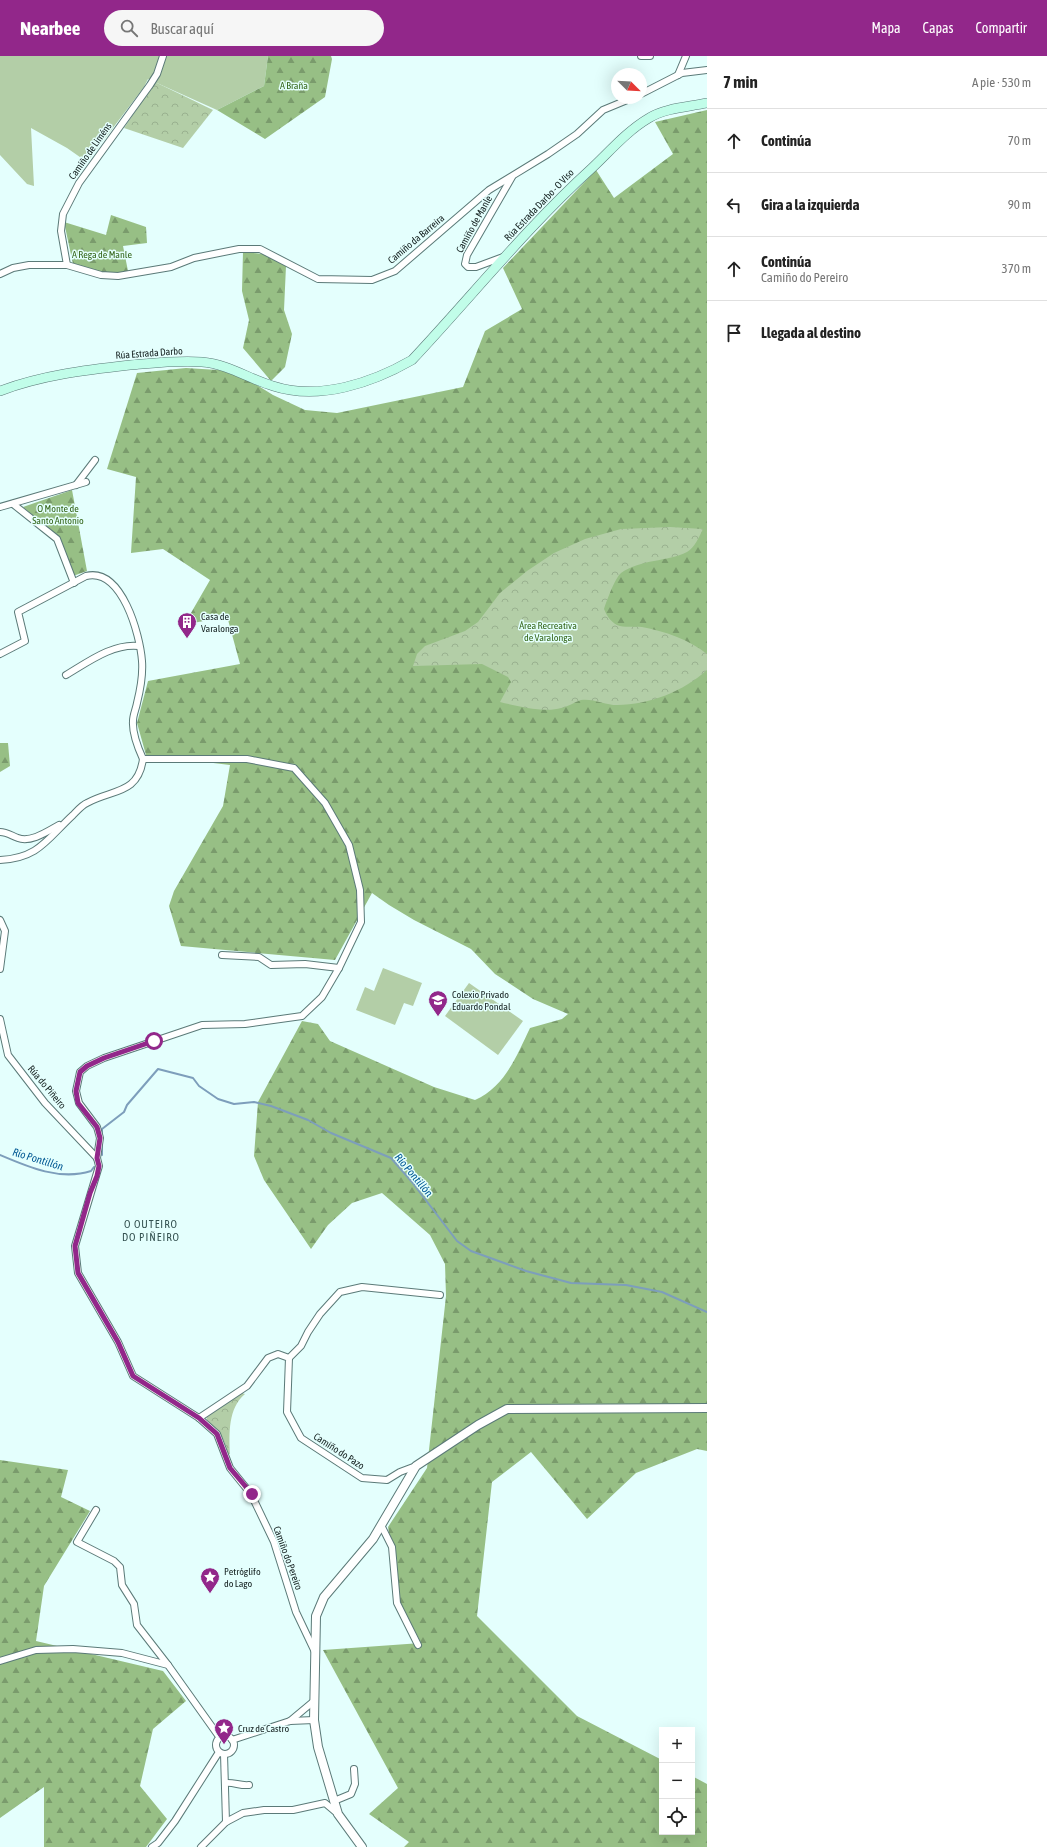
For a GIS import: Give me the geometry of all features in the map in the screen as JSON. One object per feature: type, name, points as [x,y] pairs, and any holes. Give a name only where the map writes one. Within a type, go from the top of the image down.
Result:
[{"type":"main road","name":"Rúa Estrada Darbo - O Viso","points":[[412,360],[534,225],[576,182],[632,130],[650,118],[666,111],[707,103]]},
{"type":"main road","name":"Rúa Estrada Darbo","points":[[0,391],[54,375],[174,361],[203,362],[226,366],[274,386],[321,392],[348,386],[392,371],[412,360]]},
{"type":"street","name":"Camiño de Liméns","points":[[67,265],[61,231],[63,214],[79,183],[157,74],[163,56]]},
{"type":"street","points":[[641,56],[650,56]]},
{"type":"street","points":[[678,75],[686,56]]},
{"type":"street","points":[[647,91],[682,73],[707,70]]},
{"type":"street","name":"Camiño da Barreira","points":[[0,274],[13,268],[29,265],[67,265],[100,275],[118,276],[171,267],[194,258],[239,249],[260,249],[318,279],[372,280],[395,272],[489,190],[548,154],[577,134],[603,110],[618,104]]},
{"type":"street","name":"Camiño de Manle","points":[[506,256],[476,268],[468,267],[465,264],[467,255],[512,176]]},
{"type":"street","points":[[76,485],[95,460]]},
{"type":"street","points":[[0,507],[86,482]]},
{"type":"street","points":[[13,504],[58,539],[74,583]]},
{"type":"street","points":[[0,654],[25,640],[18,612],[86,576],[96,575],[104,578],[121,595],[127,604],[139,646],[142,662],[137,702],[132,722],[136,744],[143,759],[141,772],[134,782],[116,793],[86,803],[34,852],[16,859],[0,860]]},
{"type":"street","points":[[66,675],[105,652],[133,645],[139,646]]},
{"type":"street","name":"Camiño do Pereiro","points":[[143,759],[247,759],[294,768],[325,803],[349,845],[360,890],[361,922],[339,968],[322,997],[302,1016],[245,1024],[202,1025],[104,1058],[87,1066],[80,1072],[76,1091],[78,1103],[97,1127],[100,1138],[97,1158],[99,1166],[97,1176],[90,1193],[75,1246],[78,1273],[118,1342],[133,1376],[199,1418],[217,1434],[230,1468],[252,1494],[274,1542],[296,1612],[315,1652]]},
{"type":"street","points":[[0,832],[4,832],[19,839],[25,839],[45,833],[66,821]]},
{"type":"street","points":[[0,920],[5,931],[2,941],[0,969]]},
{"type":"street","points":[[222,955],[259,957],[271,965],[305,964],[339,968]]},
{"type":"street","name":"Rúa do Piñeiro","points":[[0,1019],[8,1055],[45,1103],[97,1158]]},
{"type":"street","points":[[199,1418],[247,1386],[268,1358],[278,1354],[289,1358],[301,1346],[320,1314],[340,1292],[362,1287],[440,1295]]},
{"type":"street","name":"Camiño do Pazo","points":[[289,1358],[287,1412],[301,1438],[362,1478],[387,1480],[400,1472],[416,1466]]},
{"type":"street","points":[[338,1814],[318,1747],[314,1720],[316,1616],[324,1597],[373,1539],[416,1466],[478,1425],[507,1409],[707,1408]]},
{"type":"street","points":[[96,1510],[77,1542],[114,1561],[120,1567],[122,1585],[134,1604],[137,1625],[168,1665],[220,1738]]},
{"type":"street","points":[[381,1526],[392,1547],[398,1602],[418,1645]]},
{"type":"street","points":[[0,1661],[36,1650],[73,1649],[122,1653],[168,1665]]},
{"type":"street","points":[[290,1721],[314,1701]]},
{"type":"street","points":[[226,1822],[225,1783],[222,1753],[216,1745],[220,1738],[225,1736],[232,1740],[290,1721],[314,1720]]},
{"type":"street","points":[[152,1847],[158,1843],[175,1821],[222,1753],[231,1751],[233,1746],[232,1740]]},
{"type":"street","points":[[334,1801],[350,1794],[355,1784],[354,1770]]},
{"type":"street","points":[[225,1783],[231,1782],[242,1786],[249,1785]]},
{"type":"street","points":[[202,1847],[226,1822],[243,1813],[264,1810],[293,1810],[325,1803],[338,1814],[362,1847]]},
{"type":"green space","points":[[0,56],[268,56],[264,86],[217,110],[148,79],[144,87],[87,162],[67,148],[31,128],[34,186],[27,184],[0,155]]},
{"type":"green space","name":"A Braña","points":[[268,56],[331,56],[332,59],[325,97],[265,139],[217,110],[264,86]]},
{"type":"green space","points":[[155,82],[213,110],[183,148],[124,128]]},
{"type":"green space","points":[[707,110],[707,1451],[697,1449],[636,1473],[587,1519],[531,1452],[492,1482],[477,1616],[577,1716],[659,1758],[659,1835],[695,1835],[695,1778],[707,1784],[707,1847],[404,1847],[409,1842],[369,1814],[398,1788],[323,1650],[421,1643],[400,1603],[388,1527],[427,1468],[446,1296],[445,1264],[430,1235],[382,1193],[352,1203],[328,1225],[311,1249],[264,1180],[254,1156],[258,1102],[302,1021],[318,1024],[330,1041],[434,1087],[475,1100],[494,1087],[502,1079],[515,1059],[530,1028],[562,1019],[568,1014],[533,999],[495,974],[471,949],[414,920],[372,893],[335,960],[181,946],[169,906],[174,891],[223,806],[230,765],[146,755],[137,723],[148,681],[240,664],[227,616],[184,625],[210,580],[163,549],[131,553],[136,477],[107,469],[137,373],[186,368],[234,371],[273,395],[305,410],[337,413],[463,387],[485,331],[522,309],[503,268],[596,170],[614,198],[673,154],[655,122]]},
{"type":"green space","name":"A Rega de Manle","points":[[111,215],[146,227],[147,243],[123,246],[128,271],[107,273],[73,264],[64,222],[106,235]]},
{"type":"green space","points":[[243,252],[263,254],[286,266],[284,310],[292,334],[285,367],[271,381],[243,348],[249,320],[242,291]]},
{"type":"green space","name":"O Monte de Santo Antonio","points":[[72,490],[87,571],[73,576],[60,538],[23,507]]},
{"type":"green space","name":"Área Recreativa de Varalonga","points":[[670,527],[703,529],[695,545],[687,552],[671,558],[637,565],[621,573],[614,584],[604,609],[612,622],[617,625],[642,627],[659,631],[685,640],[707,654],[707,670],[698,678],[677,690],[653,699],[629,704],[613,705],[581,700],[566,707],[547,710],[500,702],[511,682],[508,677],[482,664],[413,666],[417,654],[425,646],[465,631],[478,622],[500,593],[527,571],[554,553],[585,539],[621,529]]},
{"type":"green space","points":[[0,743],[8,743],[10,766],[0,772]]},
{"type":"green space","points":[[383,968],[422,983],[413,1006],[404,1003],[395,1025],[356,1010],[365,987],[374,991]]},
{"type":"green space","points":[[469,983],[523,1021],[498,1055],[445,1016]]},
{"type":"green space","points":[[242,1393],[245,1394],[235,1406],[231,1422],[230,1454],[228,1454],[223,1439],[218,1431],[207,1420],[206,1416]]},
{"type":"green space","points":[[0,1460],[68,1470],[61,1497],[90,1511],[44,1586],[36,1641],[163,1671],[186,1701],[153,1729],[140,1786],[167,1819],[146,1847],[44,1847],[44,1787],[0,1818]]},
{"type":"waterway","name":"Río Pontillón","points":[[102,1135],[102,1129],[124,1112],[127,1105],[158,1069],[193,1078],[199,1086],[218,1099],[234,1104],[254,1102],[271,1106],[308,1120],[331,1133],[391,1158],[412,1182],[457,1241],[471,1251],[526,1271],[571,1283],[626,1285],[662,1292],[707,1312]]},
{"type":"waterway","name":"Río Pontillón","points":[[102,1144],[102,1155]]},
{"type":"waterway","name":"Río Pontillón","points":[[0,1155],[33,1168],[56,1173],[79,1174],[91,1171],[94,1167]]},
{"type":"place","name":"Casa de Varalonga","points":[[187,639]]},
{"type":"place","name":"Colexio Privado Eduardo Pondal","points":[[438,1017]]},
{"type":"place","name":"Petróglifo do Lago","points":[[210,1594]]},
{"type":"place","name":"Cruz de Castro","points":[[224,1745]]},
{"type":"district","name":"O OUTEIRO DO PIÑEIRO","points":[[151,1230]]},
{"type":"route","points":[[154,1041],[104,1058],[87,1066],[80,1072],[76,1091],[78,1103],[97,1127],[100,1138],[97,1158],[99,1166],[97,1176],[90,1193],[75,1246],[78,1273],[118,1342],[133,1376],[199,1418],[217,1434],[230,1468],[252,1494]]}]
